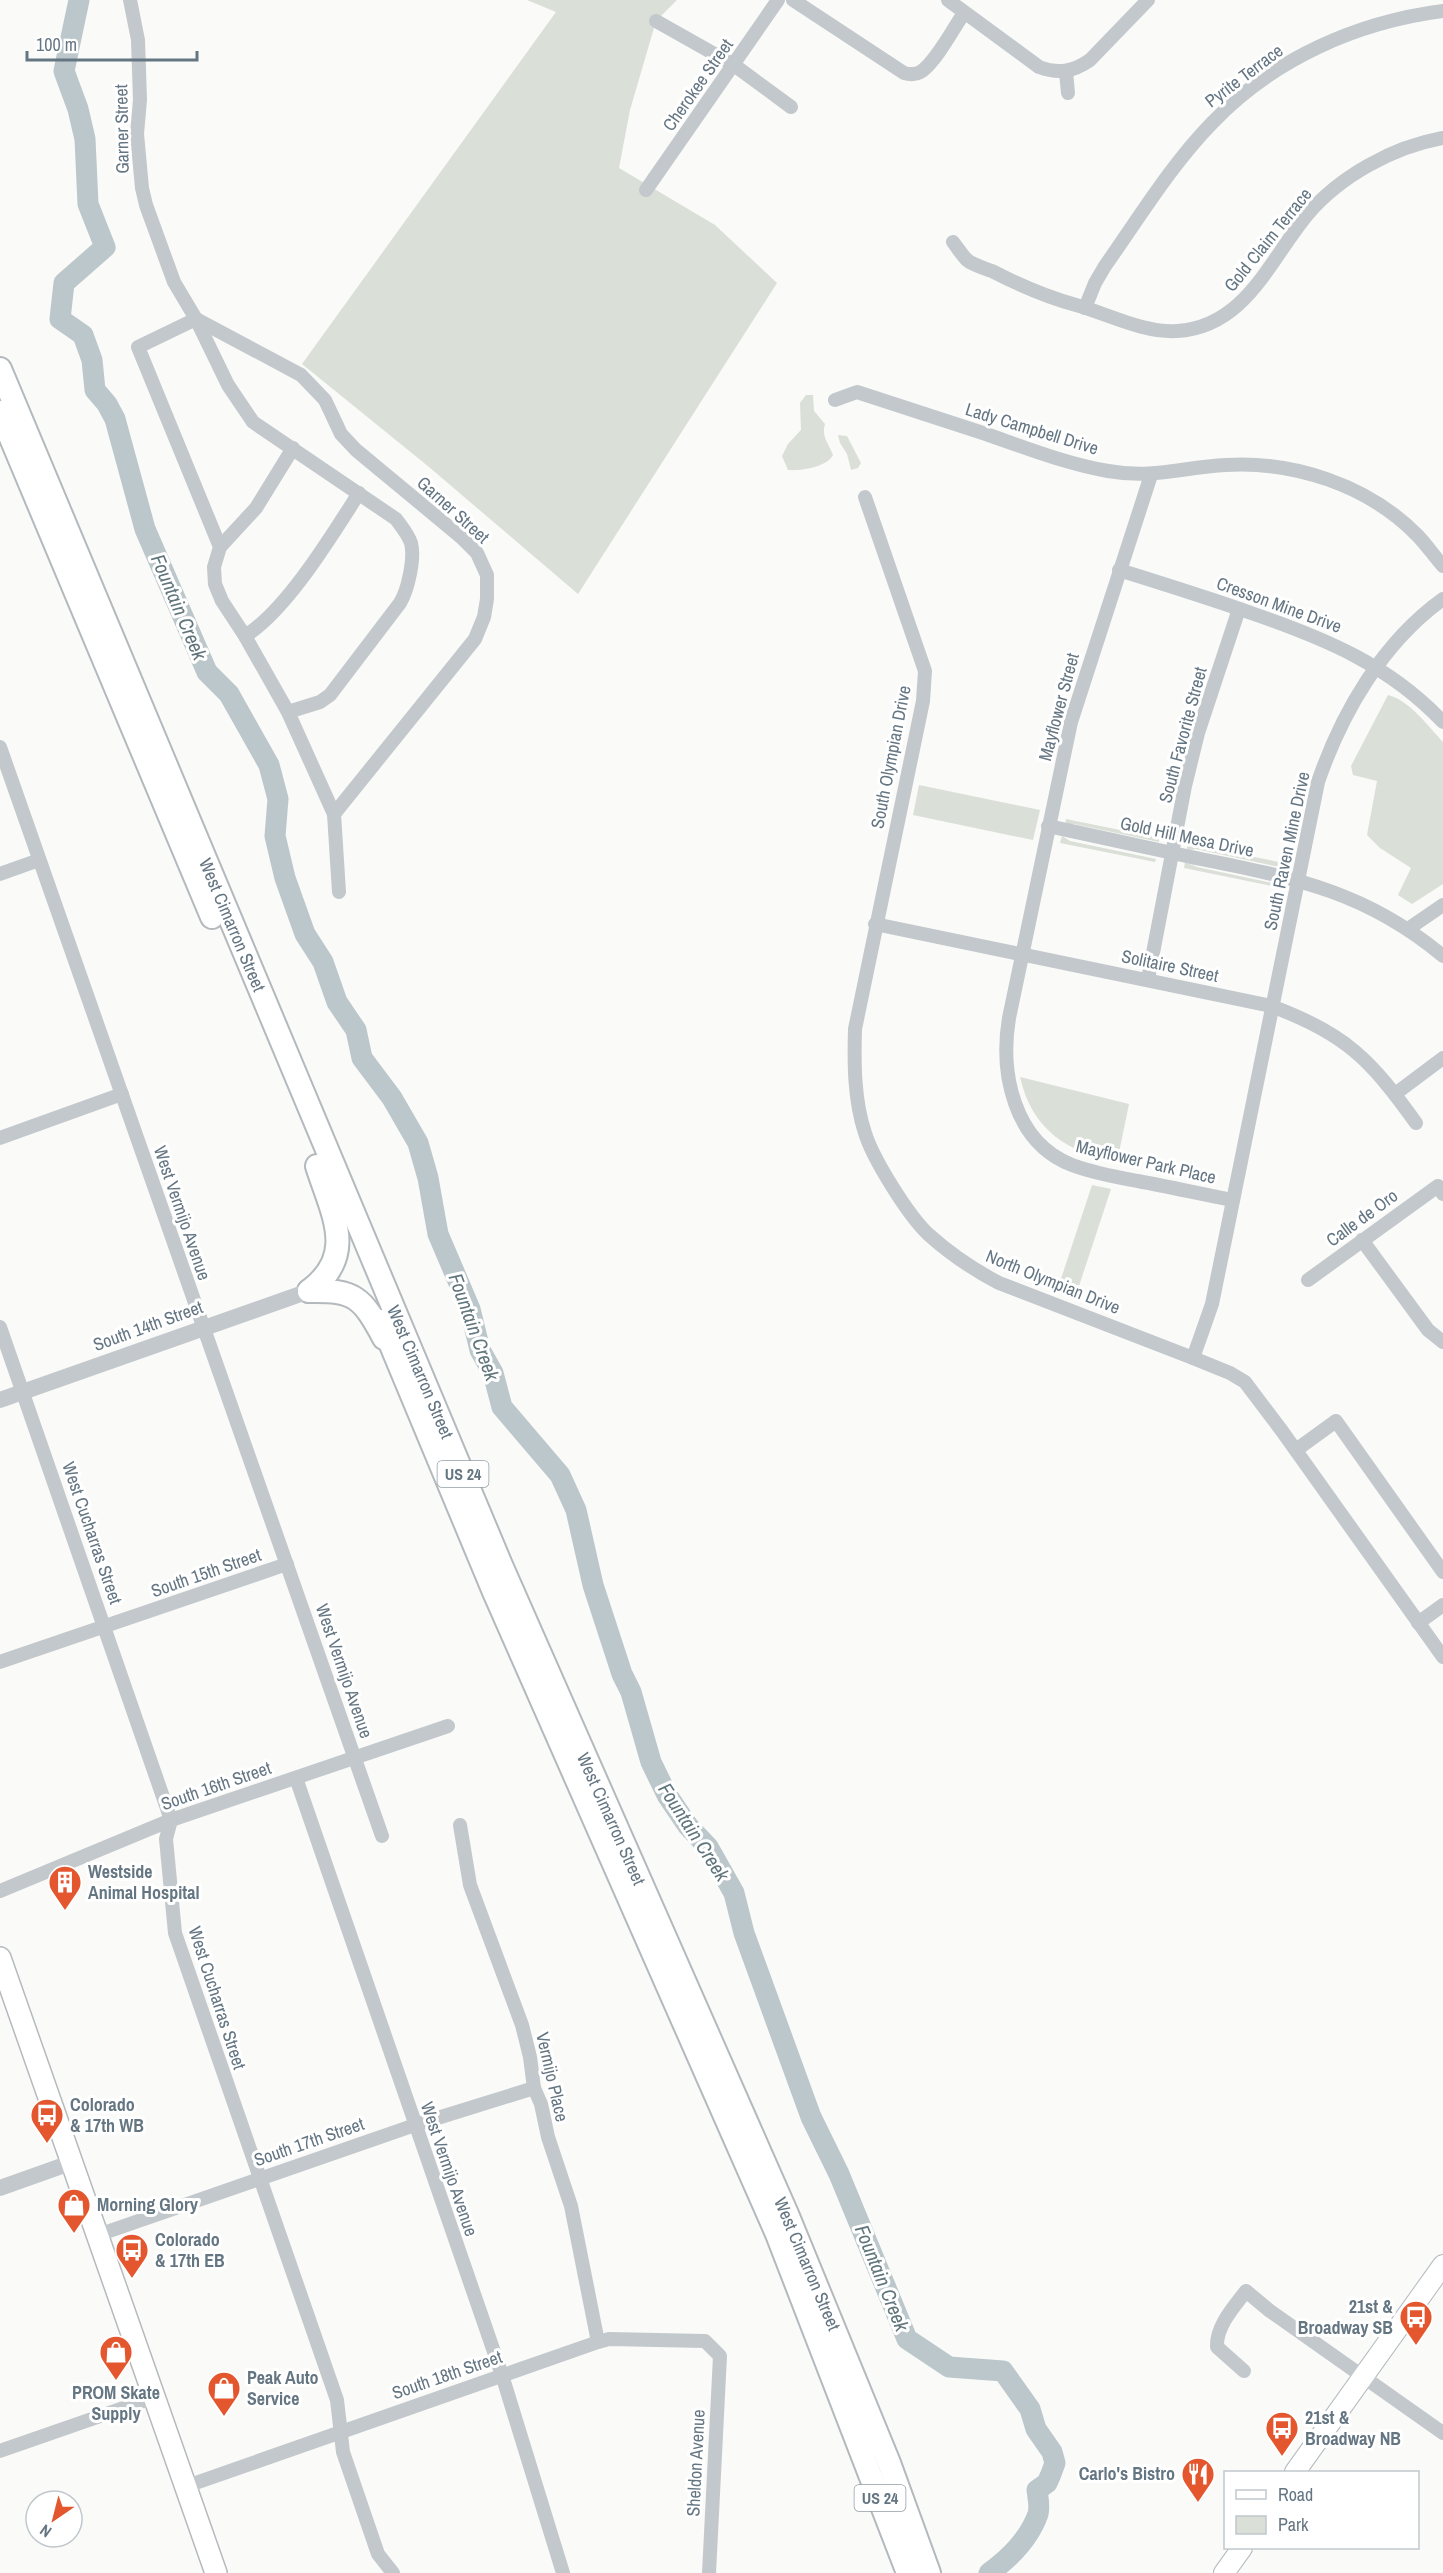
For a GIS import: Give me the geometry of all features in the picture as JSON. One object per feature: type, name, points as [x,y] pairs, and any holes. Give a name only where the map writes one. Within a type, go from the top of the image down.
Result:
[{"type":"highway","name":"West Cimarron Street","points":[[0,369],[506,1576],[791,2225],[875,2430],[930,2573]]},
{"type":"highway","name":"West Cimarron Street","points":[[0,412],[494,1592],[777,2234],[908,2573]]},
{"type":"highway","points":[[309,1291],[329,1272],[338,1250],[335,1225],[317,1166]]},
{"type":"highway","points":[[309,1291],[345,1292],[361,1302],[378,1327],[408,1383]]},
{"type":"main road","points":[[0,1958],[216,2573]]},
{"type":"main road","points":[[1296,2471],[1443,2265]]},
{"type":"main road","points":[[1224,2573],[1241,2549]]},
{"type":"street","name":"Garner Street","points":[[130,0],[138,40],[140,100],[137,134],[142,188],[174,282],[196,319],[301,375],[326,400],[342,434],[356,450],[461,537],[477,553],[487,575],[485,608],[475,639],[334,814]]},
{"type":"street","name":"Cherokee Street","points":[[646,190],[778,0]]},
{"type":"street","points":[[793,0],[904,74],[913,75],[921,72],[930,63],[964,13]]},
{"type":"street","points":[[948,0],[1039,67],[1053,72],[1066,72],[1090,60],[1148,0]]},
{"type":"street","name":"Pyrite Terrace","points":[[1085,308],[1105,266],[1171,174],[1213,122],[1238,99],[1276,70],[1336,38],[1392,20],[1443,11]]},
{"type":"street","points":[[656,21],[734,65],[791,106]]},
{"type":"street","points":[[1066,72],[1068,93]]},
{"type":"street","name":"Gold Claim Terrace","points":[[953,242],[967,260],[1025,287],[1155,330],[1177,331],[1216,320],[1234,310],[1253,291],[1308,215],[1345,181],[1372,164],[1403,149],[1443,138]]},
{"type":"street","points":[[220,547],[138,347],[196,319],[228,385],[254,422],[396,519],[409,536],[412,546],[407,591],[330,695],[320,702],[288,712]]},
{"type":"street","name":"Lady Campbell Drive","points":[[835,400],[856,392],[1060,460],[1108,471],[1151,475],[1226,465],[1275,466],[1318,475],[1354,490],[1389,512],[1416,534],[1443,566]]},
{"type":"street","points":[[293,448],[256,508],[220,547],[214,567],[215,584],[222,601],[245,636],[288,712],[334,814],[339,892]]},
{"type":"street","name":"Mayflower Street","points":[[1023,955],[1071,722],[1151,475]]},
{"type":"street","points":[[245,636],[259,628],[274,612],[326,545],[359,493]]},
{"type":"street","name":"South Olympian Drive","points":[[865,497],[925,671],[923,701],[875,924]]},
{"type":"street","name":"Cresson Mine Drive","points":[[1119,570],[1316,635],[1376,667],[1405,686],[1443,722]]},
{"type":"street","name":"South Raven Mine Drive","points":[[1193,1358],[1212,1305],[1271,1006],[1314,798],[1324,763],[1352,706],[1376,667],[1411,626],[1443,599]]},
{"type":"street","name":"South Favorite Street","points":[[1148,979],[1198,733],[1239,609]]},
{"type":"street","name":"West Vermijo Avenue","points":[[0,747],[382,1836]]},
{"type":"street","name":"Gold Hill Mesa Drive","points":[[1048,826],[1298,879],[1347,897],[1408,929],[1443,956]]},
{"type":"street","points":[[0,874],[39,860]]},
{"type":"street","points":[[1408,929],[1443,905]]},
{"type":"street","name":"Solitaire Street","points":[[875,924],[1271,1006],[1315,1024],[1350,1046],[1367,1061],[1416,1123]]},
{"type":"street","name":"North Olympian Drive","points":[[875,924],[855,1029],[855,1077],[865,1133],[889,1182],[926,1233],[975,1270],[999,1283],[1193,1358],[1230,1373],[1245,1382],[1296,1450],[1443,1658]]},
{"type":"street","name":"Mayflower Park Place","points":[[1023,955],[1006,1035],[1006,1071],[1013,1100],[1020,1116],[1040,1143],[1061,1160],[1080,1167],[1232,1200]]},
{"type":"street","points":[[1395,1094],[1443,1058]]},
{"type":"street","points":[[0,1138],[122,1094]]},
{"type":"street","name":"Calle de Oro","points":[[1308,1280],[1362,1240],[1440,1190]]},
{"type":"street","points":[[1362,1240],[1428,1330],[1443,1342]]},
{"type":"street","name":"South 14th Street","points":[[0,1400],[309,1291]]},
{"type":"street","name":"West Cucharras Street","points":[[0,1327],[171,1820],[166,1839],[175,1933],[337,2400],[344,2452],[378,2554],[393,2573]]},
{"type":"street","points":[[1296,1450],[1336,1421],[1443,1572]]},
{"type":"street","name":"South 15th Street","points":[[0,1662],[287,1564]]},
{"type":"street","points":[[1418,1623],[1443,1605]]},
{"type":"street","name":"South 16th Street","points":[[0,1891],[171,1820],[448,1726]]},
{"type":"street","name":"West Vermijo Avenue","points":[[296,1778],[502,2375],[563,2573]]},
{"type":"street","name":"Vermijo Place","points":[[460,1825],[470,1885],[522,2025],[530,2057],[534,2088],[541,2104],[548,2136],[571,2206],[598,2342]]},
{"type":"street","name":"South 17th Street","points":[[98,2235],[259,2178],[534,2088]]},
{"type":"street","points":[[0,2188],[73,2162]]},
{"type":"street","points":[[1244,2371],[1217,2347],[1217,2338],[1228,2314],[1246,2291],[1270,2311],[1443,2433]]},
{"type":"street","name":"South 18th Street","points":[[187,2486],[609,2339],[705,2341],[720,2356]]},
{"type":"street","name":"Sheldon Avenue","points":[[709,2573],[720,2356]]},
{"type":"street","points":[[0,2451],[155,2397]]},
{"type":"green space","points":[[527,0],[677,0],[656,21],[630,110],[619,168],[715,225],[777,283],[578,594],[429,467],[302,364],[556,12]]},
{"type":"green space","points":[[806,395],[813,395],[814,411],[825,424],[825,436],[833,455],[820,465],[800,470],[788,470],[782,456],[788,444],[801,430],[800,403]]},
{"type":"green space","points":[[838,435],[847,436],[861,463],[858,468],[851,470],[847,454]]},
{"type":"green space","points":[[1388,695],[1411,708],[1443,742],[1443,884],[1412,904],[1398,895],[1411,868],[1380,848],[1367,835],[1377,781],[1353,775],[1351,766]]},
{"type":"green space","points":[[919,785],[1040,810],[1033,840],[913,815]]},
{"type":"green space","points":[[1066,819],[1159,838],[1159,842],[1074,824],[1065,826]]},
{"type":"green space","points":[[1062,836],[1070,841],[1156,859],[1155,862],[1060,843]]},
{"type":"green space","points":[[1188,844],[1279,862],[1279,867],[1196,849],[1186,851]]},
{"type":"green space","points":[[1185,862],[1197,867],[1277,884],[1277,887],[1184,868]]},
{"type":"green space","points":[[1020,1077],[1129,1104],[1117,1162],[1082,1152],[1054,1136],[1033,1111]]},
{"type":"green space","points":[[1092,1185],[1111,1189],[1075,1298],[1057,1291]]},
{"type":"waterway","name":"Fountain Creek","points":[[79,0],[64,71],[78,109],[85,139],[88,204],[105,247],[64,283],[60,319],[83,335],[92,360],[95,390],[107,404],[115,419],[145,529],[207,672],[229,694],[269,765],[278,799],[275,836],[285,878],[305,934],[323,962],[337,1002],[356,1030],[362,1058],[392,1098],[418,1143],[428,1178],[438,1234],[470,1309],[480,1350],[493,1373],[502,1407],[560,1475],[576,1510],[593,1585],[622,1674],[631,1692],[651,1762],[667,1795],[688,1826],[708,1847],[734,1893],[744,1933],[811,2117],[839,2174],[907,2339],[949,2367],[1003,2371],[1030,2409],[1036,2429],[1052,2452],[1055,2463],[1047,2483],[1037,2490],[1039,2508],[1030,2532],[1018,2547],[989,2573]]},
{"type":"place","name":"Westside Animal Hospital","points":[[65,1911]]},
{"type":"place","name":"Colorado & 17th WB","points":[[47,2144]]},
{"type":"place","name":"Morning Glory","points":[[74,2234]]},
{"type":"place","name":"Colorado & 17th EB","points":[[132,2279]]},
{"type":"place","name":"21st & Broadway SB","points":[[1416,2346]]},
{"type":"place","name":"PROM Skate Supply","points":[[116,2381]]},
{"type":"place","name":"Peak Auto Service","points":[[224,2417]]},
{"type":"place","name":"21st & Broadway NB","points":[[1282,2457]]},
{"type":"place","name":"Carlo's Bistro","points":[[1198,2503]]}]
